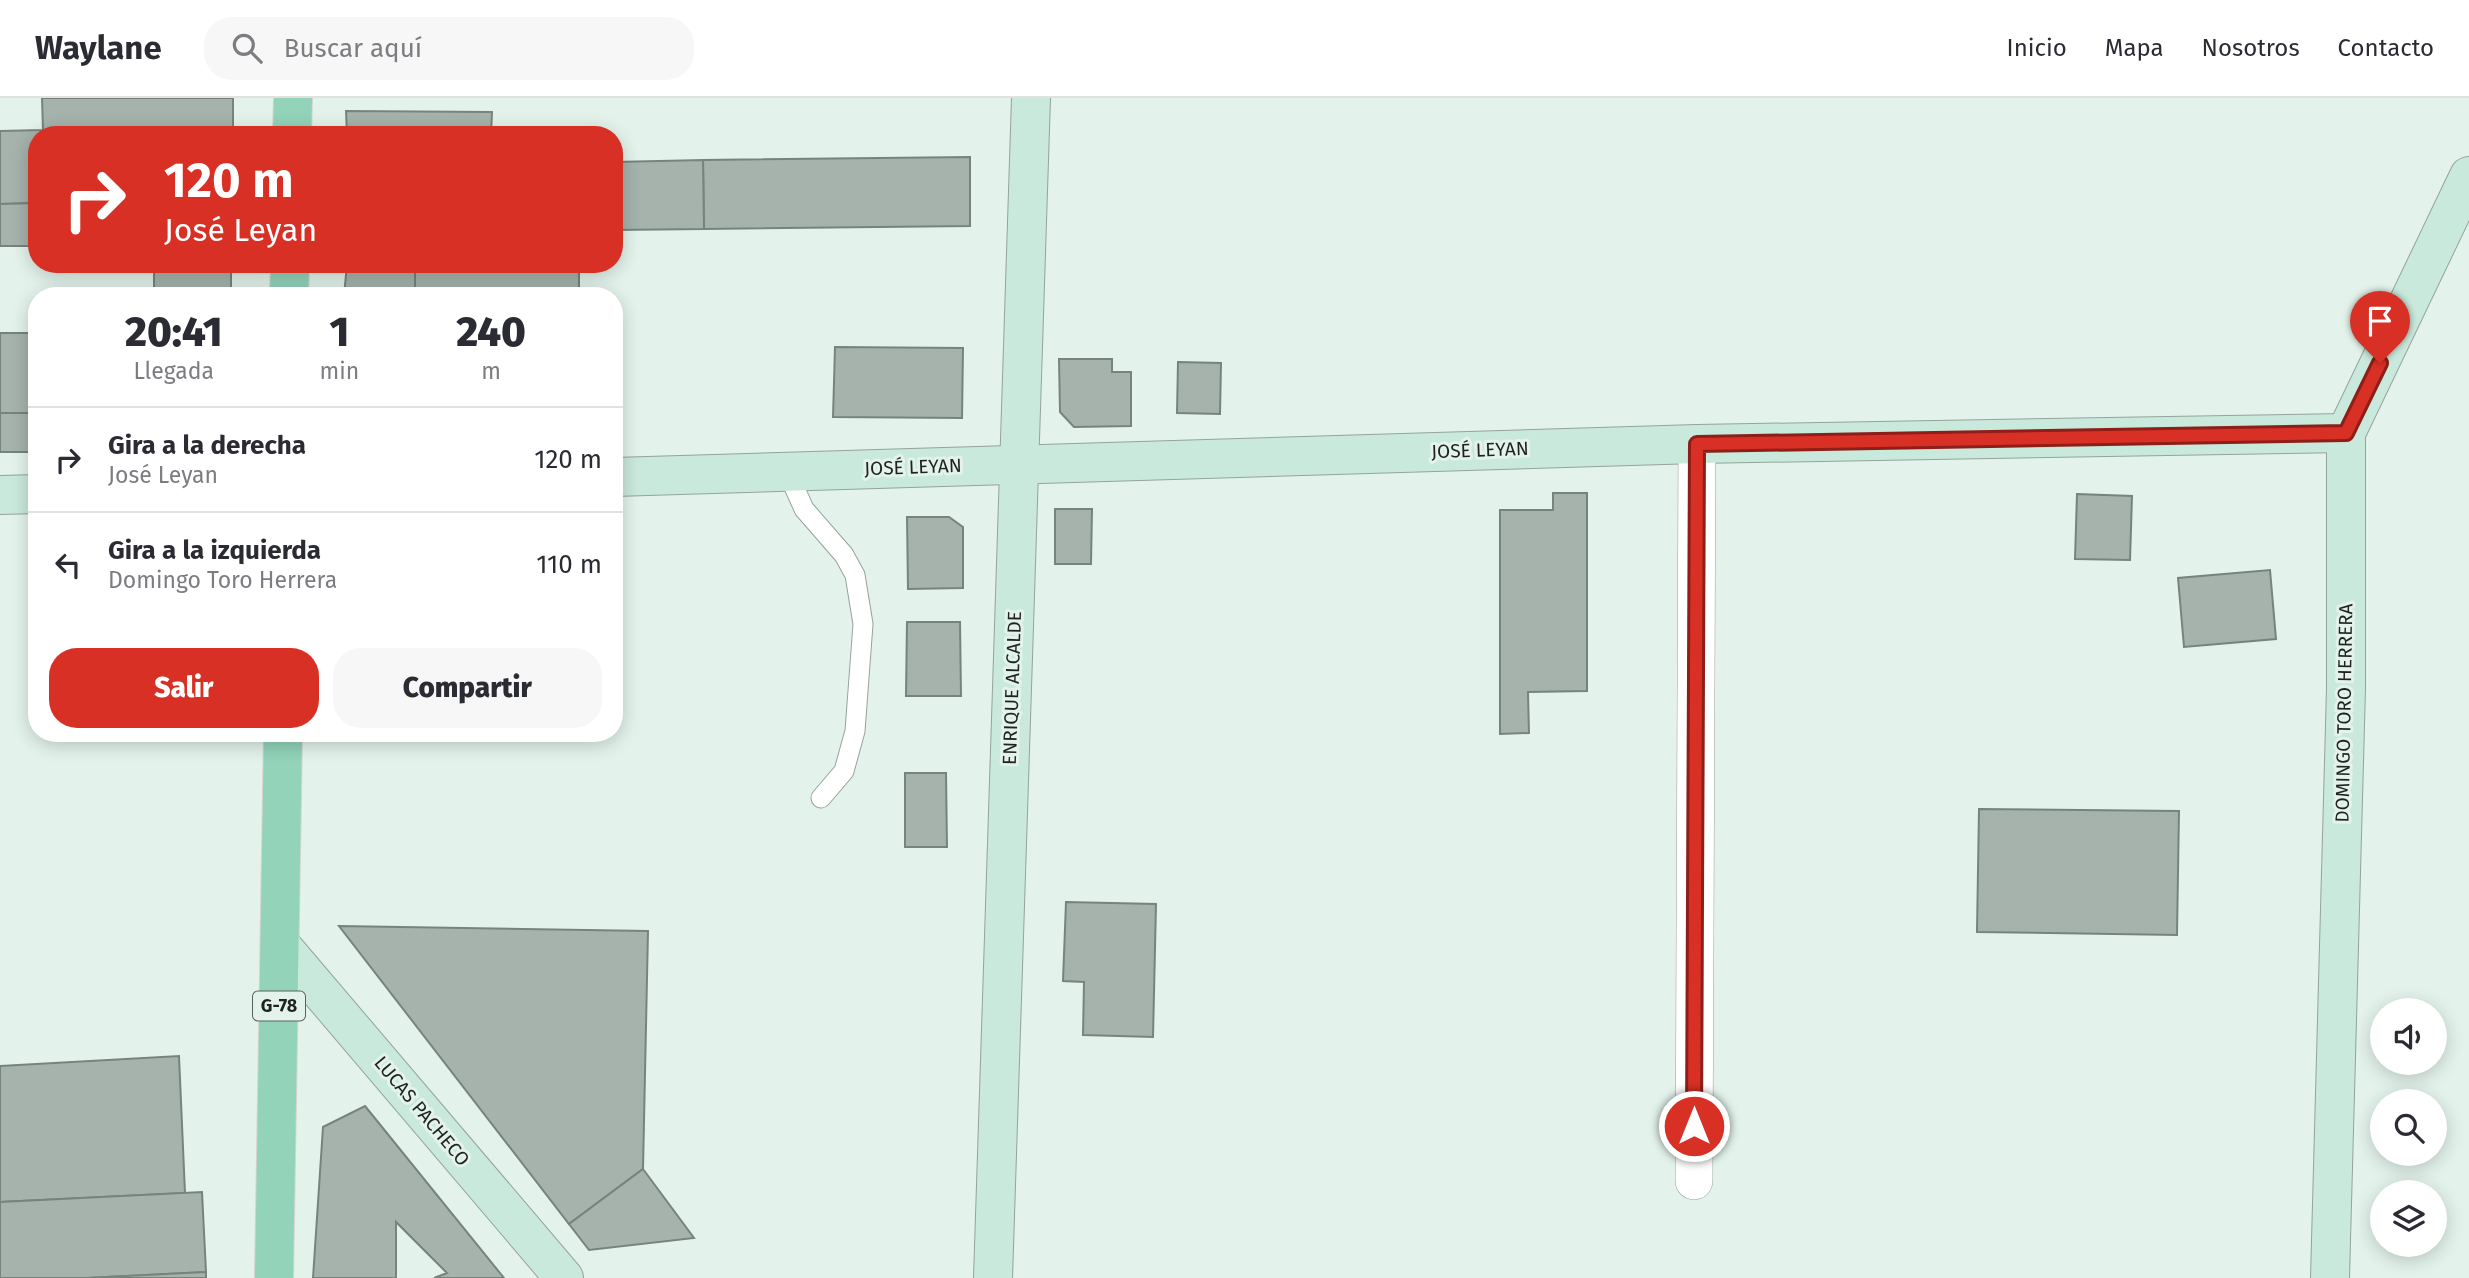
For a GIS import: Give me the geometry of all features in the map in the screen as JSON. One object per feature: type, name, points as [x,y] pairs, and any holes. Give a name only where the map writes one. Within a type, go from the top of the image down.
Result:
[{"type":"main road","points":[[292,126],[293,98]]},
{"type":"main road","name":"G-78","points":[[274,1278],[283,742]]},
{"type":"street","name":"ENRIQUE ALCALDE","points":[[993,1278],[1031,98]]},
{"type":"street","name":"DOMINGO TORO HERRERA","points":[[2330,1278],[2346,688],[2346,433],[2469,176]]},
{"type":"street","name":"JOSÉ LEYAN","points":[[623,477],[1697,444],[2346,433]]},
{"type":"street","points":[[1694,1181],[1697,444]]},
{"type":"street","points":[[0,495],[28,494]]},
{"type":"street","name":"LUCAS PACHECO","points":[[280,944],[564,1278]]},
{"type":"lane","points":[[787,471],[804,509],[844,555],[855,575],[863,624],[855,732],[844,771],[821,798]]},
{"type":"building","points":[[42,98],[233,98],[233,126],[43,126]]},
{"type":"building","points":[[346,111],[492,112],[491,126],[347,126]]},
{"type":"building","points":[[28,130],[28,203],[0,204],[0,131]]},
{"type":"building","points":[[970,157],[970,226],[704,229],[703,160]]},
{"type":"building","points":[[703,160],[704,229],[623,230],[623,162]]},
{"type":"building","points":[[28,203],[28,246],[0,246],[0,204]]},
{"type":"building","points":[[154,273],[231,273],[231,287],[154,287]]},
{"type":"building","points":[[346,273],[415,273],[415,287],[345,287]]},
{"type":"building","points":[[415,273],[579,273],[579,287],[415,287]]},
{"type":"building","points":[[0,333],[28,333],[28,413],[0,413]]},
{"type":"building","points":[[835,347],[963,348],[962,418],[833,417]]},
{"type":"building","points":[[1059,359],[1112,359],[1112,372],[1131,372],[1131,426],[1074,427],[1060,412]]},
{"type":"building","points":[[1178,362],[1221,363],[1220,414],[1177,413]]},
{"type":"building","points":[[0,413],[28,413],[28,452],[0,452]]},
{"type":"building","points":[[1553,493],[1587,493],[1587,691],[1528,692],[1529,733],[1500,734],[1500,510],[1553,510]]},
{"type":"building","points":[[2077,494],[2132,496],[2130,560],[2075,559]]},
{"type":"building","points":[[1055,509],[1092,509],[1091,564],[1055,564]]},
{"type":"building","points":[[907,517],[949,517],[963,527],[963,588],[908,589]]},
{"type":"building","points":[[2270,570],[2276,639],[2184,647],[2178,578]]},
{"type":"building","points":[[907,622],[960,622],[961,696],[906,696]]},
{"type":"building","points":[[905,773],[946,773],[947,847],[905,847]]},
{"type":"building","points":[[1979,809],[2179,811],[2177,935],[1977,932]]},
{"type":"building","points":[[1066,902],[1156,904],[1153,1037],[1083,1035],[1084,982],[1063,981]]},
{"type":"building","points":[[339,926],[648,931],[643,1169],[569,1224]]},
{"type":"building","points":[[179,1056],[185,1193],[0,1202],[0,1066]]},
{"type":"building","points":[[365,1106],[504,1278],[434,1278],[447,1273],[396,1222],[396,1278],[313,1278],[323,1127]]},
{"type":"building","points":[[643,1169],[694,1238],[589,1250],[569,1224]]},
{"type":"building","points":[[202,1192],[206,1272],[86,1278],[0,1278],[0,1202]]},
{"type":"building","points":[[206,1272],[206,1278],[86,1278]]},
{"type":"route","points":[[1694,1126],[1697,444],[2346,433],[2380,363]]}]
